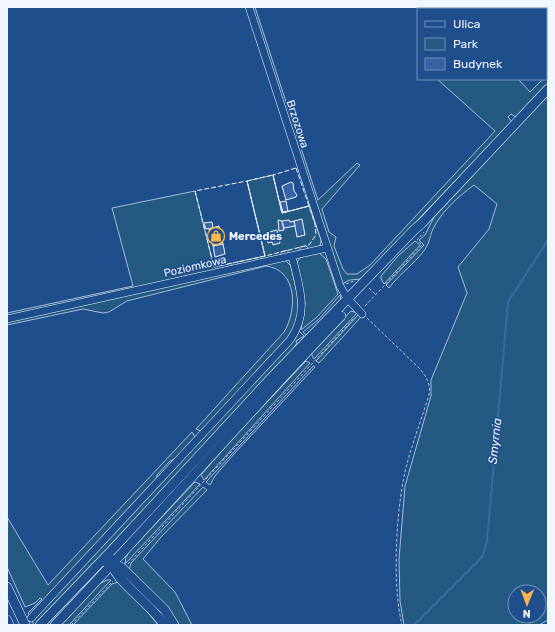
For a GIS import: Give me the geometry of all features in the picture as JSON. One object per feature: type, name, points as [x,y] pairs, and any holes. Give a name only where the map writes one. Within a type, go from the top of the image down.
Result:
[{"type":"main road","points":[[85,594],[111,563],[135,539],[350,302],[416,233],[425,226],[548,89]]},
{"type":"main road","points":[[40,625],[114,548],[272,377],[350,302]]},
{"type":"main road","points":[[120,573],[124,554],[135,539]]},
{"type":"main road","points":[[111,563],[114,548]]},
{"type":"main road","points":[[98,563],[111,563],[152,609],[164,625]]},
{"type":"main road","points":[[55,625],[100,580],[120,573]]},
{"type":"main road","points":[[120,573],[164,609],[174,625]]},
{"type":"main road","points":[[7,587],[19,612],[28,622]]},
{"type":"street","name":"Brzozowa","points":[[249,7],[327,248]]},
{"type":"street","name":"Poziomkowa","points":[[7,319],[327,248]]},
{"type":"street","points":[[327,248],[340,286],[350,302],[361,313]]},
{"type":"street","points":[[28,622],[290,340],[300,324],[302,307],[292,256]]},
{"type":"path","points":[[71,625],[361,313],[422,245],[417,240],[425,226]]},
{"type":"path","points":[[340,286],[355,281]]},
{"type":"path","points":[[361,313],[420,369],[426,376],[429,384],[429,395],[406,470],[401,500],[398,580],[402,625]]},
{"type":"green space","points":[[251,7],[255,7],[318,200],[357,163],[360,165],[322,209],[329,232],[336,237],[334,246],[343,269],[347,274],[357,274],[370,265],[495,131],[438,80],[519,80],[530,92],[542,80],[547,80],[548,74],[548,83],[516,117],[511,114],[508,117],[512,122],[361,279],[350,280],[342,284]]},
{"type":"green space","points":[[548,95],[548,620],[547,584],[507,584],[507,624],[541,624],[539,625],[404,625],[400,601],[399,559],[405,486],[431,396],[431,380],[467,293],[458,267],[489,229],[497,204],[474,185],[468,189],[442,215],[433,229],[428,244],[421,255],[389,288],[386,285],[424,245],[419,240],[425,235],[434,217]]},
{"type":"green space","points":[[273,175],[282,213],[309,206],[321,240],[320,246],[309,249],[306,246],[300,247],[300,251],[289,254],[287,250],[281,252],[281,255],[239,265],[237,262],[265,256],[247,181]]},
{"type":"green space","points":[[195,191],[214,267],[232,263],[232,266],[7,316],[7,313],[133,286],[112,208]]},
{"type":"green space","points":[[415,241],[420,245],[384,284],[381,276],[398,256]]},
{"type":"green space","points":[[319,253],[326,259],[338,294],[317,317],[301,330],[305,303],[297,262],[301,257]]},
{"type":"green space","points":[[285,260],[291,266],[300,306],[292,334],[201,431],[196,429],[284,332],[291,313],[292,293],[289,283],[284,275],[276,269],[266,266],[127,301],[109,312],[103,313],[83,309],[7,325],[7,322]]},
{"type":"green space","points":[[340,295],[341,302],[323,321],[306,335],[303,332],[319,319]]},
{"type":"green space","points":[[351,311],[357,313],[314,359],[311,353]]},
{"type":"green space","points":[[359,314],[361,317],[319,363],[316,361]]},
{"type":"green space","points":[[299,331],[304,336],[296,341],[297,343],[291,352],[36,625],[34,625],[32,621],[292,341]]},
{"type":"green space","points":[[306,361],[310,363],[204,480],[201,475],[231,440]]},
{"type":"green space","points":[[313,366],[315,367],[234,454],[215,476],[210,485],[206,482]]},
{"type":"green space","points":[[192,432],[195,437],[177,458],[170,461],[157,475],[157,480],[30,616],[28,613],[42,599],[40,598],[35,603],[25,607],[7,567],[7,517],[48,585]]},
{"type":"green space","points":[[195,482],[200,484],[125,564],[126,557],[129,552]]},
{"type":"green space","points":[[203,487],[207,490],[161,537],[143,559],[175,592],[192,625],[179,625],[167,607],[129,570],[131,563]]},
{"type":"green space","points":[[107,580],[111,580],[69,625],[60,625],[99,584]]},
{"type":"green space","points":[[118,582],[140,603],[158,625],[73,625],[112,584]]},
{"type":"building","points":[[291,182],[293,183],[294,191],[297,195],[296,197],[286,200],[282,186]]},
{"type":"building","points":[[286,201],[288,211],[283,212],[280,202]]},
{"type":"building","points":[[302,219],[305,235],[297,237],[294,221]]},
{"type":"building","points":[[278,220],[282,221],[284,230],[279,231]]},
{"type":"building","points":[[289,220],[290,222],[294,221],[295,226],[284,228],[282,221]]},
{"type":"building","points":[[212,222],[213,228],[206,229],[204,223]]},
{"type":"building","name":"Mercedes","points":[[219,226],[223,244],[213,246],[209,229]]},
{"type":"building","points":[[277,230],[280,243],[273,245],[272,242],[268,243],[265,233]]},
{"type":"building","points":[[223,244],[225,254],[215,257],[213,246]]},
{"type":"waterway","name":"Smyrnia","points":[[414,625],[483,556],[487,541],[508,302],[548,240]]},
{"type":"fence","points":[[296,168],[309,206],[282,213],[273,175],[296,168]]},
{"type":"fence","points":[[273,175],[282,213],[309,206],[315,224],[316,235],[309,245],[265,256],[247,181],[273,175]]},
{"type":"fence","points":[[247,181],[265,256],[214,267],[195,191],[247,181]]},
{"type":"place","name":"Mercedes","points":[[216,236]]}]
